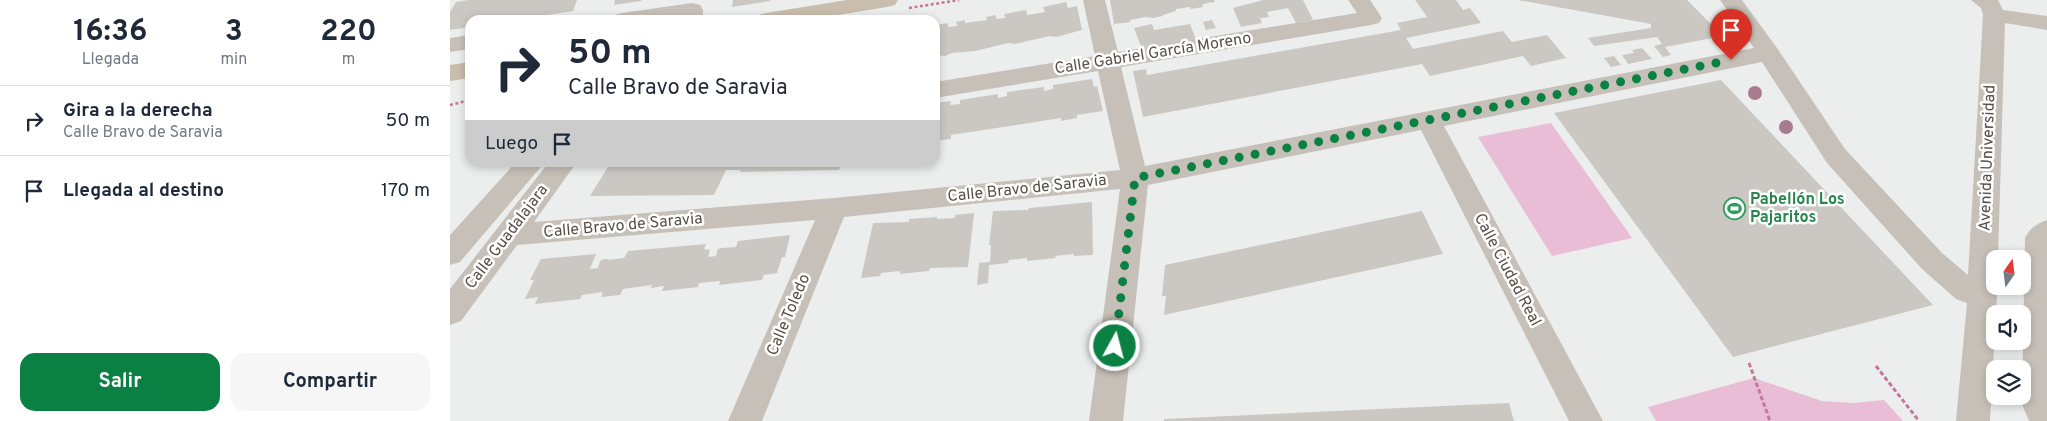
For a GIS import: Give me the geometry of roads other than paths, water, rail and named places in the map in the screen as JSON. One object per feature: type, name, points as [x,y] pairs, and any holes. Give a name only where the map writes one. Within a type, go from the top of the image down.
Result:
[{"type":"main road","points":[[796,15],[887,0]]},
{"type":"main road","points":[[450,73],[465,71]]},
{"type":"street","points":[[1094,0],[1135,178],[1106,421]]},
{"type":"street","points":[[1731,0],[1769,53],[1836,156],[1932,261],[1966,290],[1982,296]]},
{"type":"street","points":[[1988,8],[2047,23]]},
{"type":"street","name":"Avenida Universidad","points":[[1973,421],[1982,296],[1988,8]]},
{"type":"street","name":"Calle Gabriel García Moreno","points":[[940,89],[1109,61],[1365,9]]},
{"type":"street","points":[[657,15],[692,10],[692,15]]},
{"type":"street","points":[[450,45],[465,43]]},
{"type":"street","name":"Calle Bravo de Saravia","points":[[508,235],[834,208],[1135,178],[1769,53]]},
{"type":"street","name":"Calle Ciudad Real","points":[[1428,120],[1586,421]]},
{"type":"street","points":[[450,254],[528,167]]},
{"type":"street","name":"Calle Guadalajara","points":[[450,312],[560,167]]},
{"type":"street","name":"Calle Toledo","points":[[745,421],[834,208]]},
{"type":"street","points":[[2046,421],[2037,402],[2039,238],[2047,231]]},
{"type":"place","name":"Pabellón Los Pajaritos","points":[[1734,209]]}]
